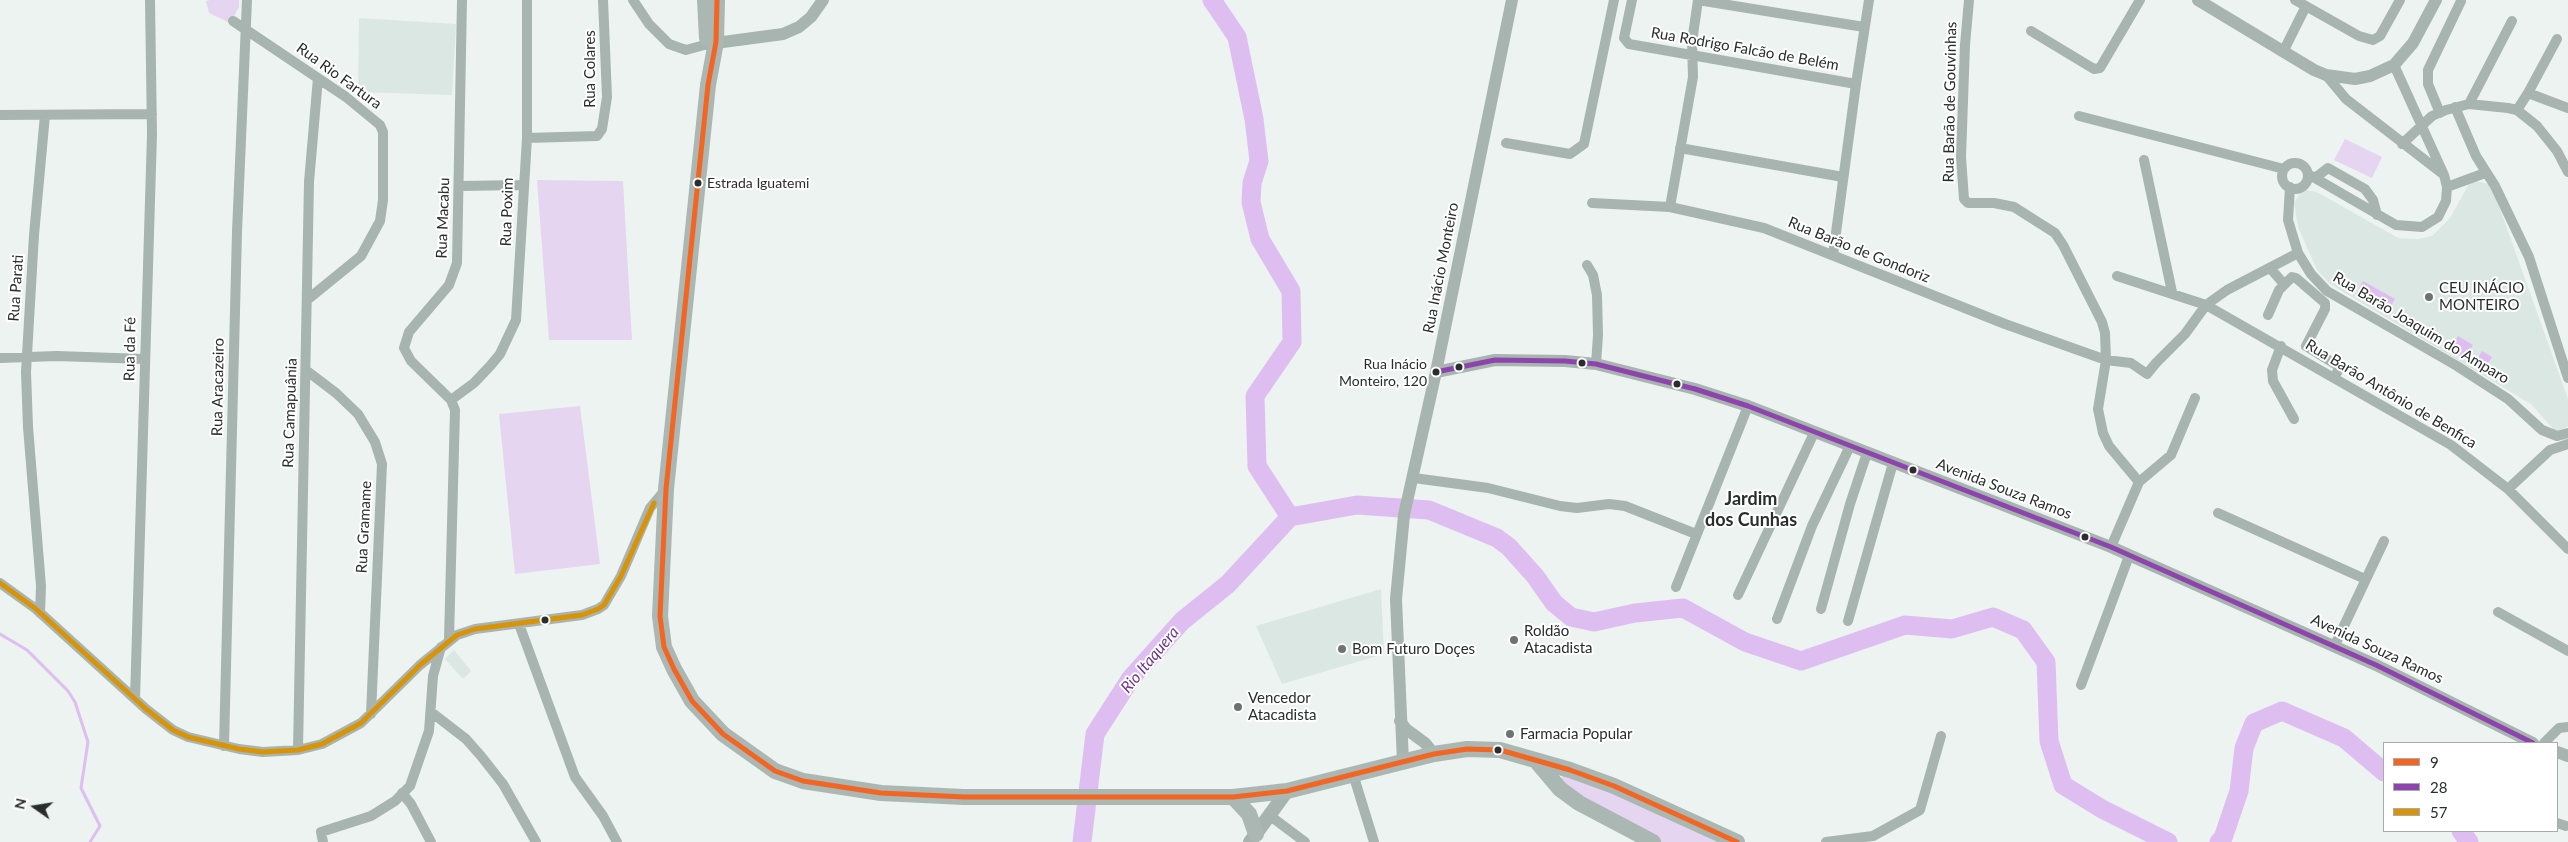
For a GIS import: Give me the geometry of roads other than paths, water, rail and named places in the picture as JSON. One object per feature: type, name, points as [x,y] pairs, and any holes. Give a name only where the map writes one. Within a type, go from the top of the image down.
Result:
[{"type":"main road","points":[[705,0],[712,43]]},
{"type":"main road","points":[[716,0],[666,489],[660,616],[664,647],[692,701],[722,734],[775,771],[803,782],[881,794],[964,797],[1233,797],[1288,790],[1434,754],[1486,749],[1514,753],[1538,763],[1570,770],[1614,786],[1736,842]]},
{"type":"main road","points":[[1538,763],[1560,788],[1579,803],[1653,842]]},
{"type":"main road","points":[[1560,788],[1561,778],[1570,770]]},
{"type":"main road","points":[[1253,838],[1288,790]]},
{"type":"main road","points":[[1233,797],[1249,814],[1253,838]]},
{"type":"street","name":"Rua da Fé","points":[[135,699],[152,114],[150,0]]},
{"type":"street","name":"Rua Aracazeiro","points":[[224,746],[227,700],[237,232],[247,0]]},
{"type":"street","name":"Rua Macabu","points":[[451,400],[410,361],[404,348],[409,332],[453,278],[458,250],[462,0]]},
{"type":"street","name":"Rua Poxim","points":[[451,400],[478,379],[496,360],[516,320],[520,282],[523,185],[527,138],[527,0]]},
{"type":"street","name":"Rua Colares","points":[[527,138],[597,136],[605,122],[607,97],[603,0]]},
{"type":"street","points":[[633,0],[649,24],[669,44],[686,50],[712,43],[765,38],[783,34],[799,27],[811,18],[824,0]]},
{"type":"street","name":"Rua Inácio Monteiro","points":[[1403,762],[1396,598],[1404,515],[1414,478],[1512,0]]},
{"type":"street","points":[[1506,143],[1570,154],[1584,144],[1614,0]]},
{"type":"street","name":"Rua Rodrigo Falcão de Belém","points":[[1632,0],[1624,38],[1629,44],[1856,84]]},
{"type":"street","points":[[1670,207],[1693,78],[1692,42],[1698,0],[1864,27]]},
{"type":"street","points":[[1833,255],[1869,0]]},
{"type":"street","name":"Rua Barão de Gouvinhas","points":[[1969,0],[1965,46],[1961,157],[1964,199],[1968,203],[1994,203],[2014,207],[2055,233],[2102,322],[2105,333],[2106,360]]},
{"type":"street","points":[[2031,31],[2094,69],[2100,68],[2140,0]]},
{"type":"street","points":[[2198,0],[2326,76],[2346,100],[2444,175]]},
{"type":"street","points":[[2295,0],[2368,40],[2377,39],[2380,36],[2400,0]]},
{"type":"street","points":[[2326,76],[2355,79],[2370,76],[2394,65],[2413,43],[2436,0]]},
{"type":"street","points":[[2440,113],[2428,84],[2428,70],[2461,1]]},
{"type":"street","points":[[2284,50],[2306,6]]},
{"type":"street","name":"Rua Rio Fartura","points":[[233,21],[318,78],[366,113],[382,128],[384,144],[383,200],[380,221],[364,252],[307,300]]},
{"type":"street","points":[[2469,104],[2512,21]]},
{"type":"street","points":[[2517,110],[2557,39]]},
{"type":"street","points":[[2377,215],[2373,200],[2364,189],[2328,168],[2312,176],[2303,186],[2290,188],[2282,180],[2284,169],[2290,163],[2298,163],[2305,167],[2312,176],[2377,215],[2405,227],[2422,227],[2432,222],[2443,209],[2447,187],[2444,175],[2394,65]]},
{"type":"street","name":"Rua Camapuânia","points":[[298,750],[310,182],[318,78]]},
{"type":"street","points":[[2528,93],[2568,108]]},
{"type":"street","points":[[2402,144],[2421,125],[2440,113],[2455,107],[2469,104],[2517,110],[2546,135],[2568,172]]},
{"type":"street","points":[[2455,107],[2485,173],[2495,186],[2529,257],[2568,378]]},
{"type":"street","points":[[0,115],[152,114]]},
{"type":"street","name":"Rua Parati","points":[[40,613],[41,586],[28,428],[27,357],[45,115]]},
{"type":"street","points":[[2079,116],[2284,169]]},
{"type":"street","points":[[1680,148],[1844,177]]},
{"type":"street","points":[[2144,160],[2172,292]]},
{"type":"street","points":[[2447,187],[2485,173]]},
{"type":"street","points":[[460,186],[523,185]]},
{"type":"street","name":"Rua Barão Joaquim do Amparo","points":[[2290,188],[2288,220],[2298,253],[2318,282],[2344,303],[2472,375],[2508,399],[2542,430],[2557,436],[2568,433]]},
{"type":"street","name":"Rua Barão de Gondoriz","points":[[1592,203],[1670,207],[1764,228],[2005,324],[2106,360],[2131,363],[2147,374],[2156,362],[2185,334],[2206,304]]},
{"type":"street","points":[[2206,304],[2227,290],[2298,253]]},
{"type":"street","points":[[1587,265],[1593,276],[1597,295],[1598,335],[1596,364]]},
{"type":"street","points":[[2270,268],[2284,284]]},
{"type":"street","name":"Rua Barão Antônio de Benfica","points":[[2117,276],[2206,304],[2282,346],[2451,445],[2508,490],[2568,549]]},
{"type":"street","points":[[2268,315],[2288,279],[2296,278],[2325,303],[2325,310],[2306,346],[2340,367],[2334,378]]},
{"type":"street","points":[[2282,346],[2272,370],[2273,381],[2294,419]]},
{"type":"street","points":[[0,358],[144,359]]},
{"type":"street","name":"Avenida Souza Ramos","points":[[1436,372],[1495,360],[1565,361],[1596,364],[1748,406],[2111,547],[2376,665],[2531,742]]},
{"type":"street","points":[[2106,360],[2099,397],[2101,426],[2109,446],[2139,482]]},
{"type":"street","name":"Rua Gramame","points":[[307,372],[336,393],[358,414],[375,442],[382,464],[371,714]]},
{"type":"street","points":[[2111,547],[2139,482],[2170,455],[2195,398]]},
{"type":"street","points":[[449,640],[456,421],[451,400]]},
{"type":"street","points":[[1676,587],[1748,406]]},
{"type":"street","points":[[1738,595],[1814,433]]},
{"type":"street","points":[[2508,490],[2550,450],[2568,444]]},
{"type":"street","points":[[1777,619],[1812,526],[1850,446]]},
{"type":"street","points":[[1821,609],[1850,504],[1867,453]]},
{"type":"street","points":[[1848,621],[1893,463]]},
{"type":"street","points":[[1414,478],[1488,488],[1560,506],[1577,508],[1609,504],[1625,506],[1696,534]]},
{"type":"street","points":[[0,583],[40,613],[135,699],[173,730],[188,737],[224,746],[263,752],[298,750],[322,744],[340,736],[371,714],[449,640],[475,628],[582,615],[604,605],[621,576],[650,508],[666,489]]},
{"type":"street","points":[[2218,513],[2366,579]]},
{"type":"street","points":[[2334,647],[2384,541]]},
{"type":"street","points":[[2081,685],[2129,556]]},
{"type":"street","points":[[2498,612],[2568,651]]},
{"type":"street","points":[[519,624],[575,777],[603,816],[617,842]]},
{"type":"street","points":[[322,837],[371,816],[410,786],[421,759],[429,731],[433,676],[441,647]]},
{"type":"street","points":[[431,712],[466,739],[481,756],[503,784],[536,842]]},
{"type":"street","points":[[1400,721],[1409,732],[1425,743],[1434,754]]},
{"type":"street","points":[[2545,742],[2559,728],[2568,727]]},
{"type":"street","points":[[1826,842],[1873,836],[1920,810],[1941,736]]},
{"type":"street","points":[[1353,774],[1374,842]]},
{"type":"street","points":[[402,793],[411,804],[431,842]]},
{"type":"street","points":[[1269,815],[1305,842]]},
{"type":"waterway","points":[[1212,0],[1237,37],[1254,119],[1259,161],[1252,183],[1251,202],[1260,239],[1291,291],[1292,342],[1255,396],[1257,466],[1290,517]]},
{"type":"waterway","points":[[1290,517],[1357,505],[1429,510],[1497,538],[1509,547],[1535,576],[1554,603],[1571,617],[1594,622],[1635,613],[1683,608],[1745,642],[1801,661],[1905,625],[1952,629],[1993,617],[2023,630],[2046,662],[2049,741],[2063,785],[2102,809],[2168,842]]},
{"type":"waterway","name":"Rio Itaquera","points":[[1082,842],[1095,734],[1131,678],[1182,621],[1228,584],[1290,517]]},
{"type":"waterway","points":[[0,634],[27,650],[68,691],[75,702],[88,742],[81,788],[100,826],[90,842]]},
{"type":"waterway","points":[[2219,842],[2223,838],[2239,791],[2244,748],[2254,723],[2282,711],[2344,738],[2383,771]]},
{"type":"waterway","points":[[2462,832],[2469,842]]},
{"type":"place","name":"Estrada Iguatemi","points":[[698,183]]},
{"type":"place","name":"CEU INÁCIO MONTEIRO","points":[[2429,297]]},
{"type":"place","name":"Rua Inácio Monteiro, 120","points":[[1436,372]]},
{"type":"place","name":"Roldão Atacadista","points":[[1514,640]]},
{"type":"place","name":"Bom Futuro Doçes","points":[[1342,649]]},
{"type":"place","name":"Vencedor Atacadista","points":[[1238,707]]},
{"type":"place","name":"Farmacia Popular","points":[[1510,734]]},
{"type":"district","name":"Jardim dos Cunhas","points":[[1751,509]]}]
